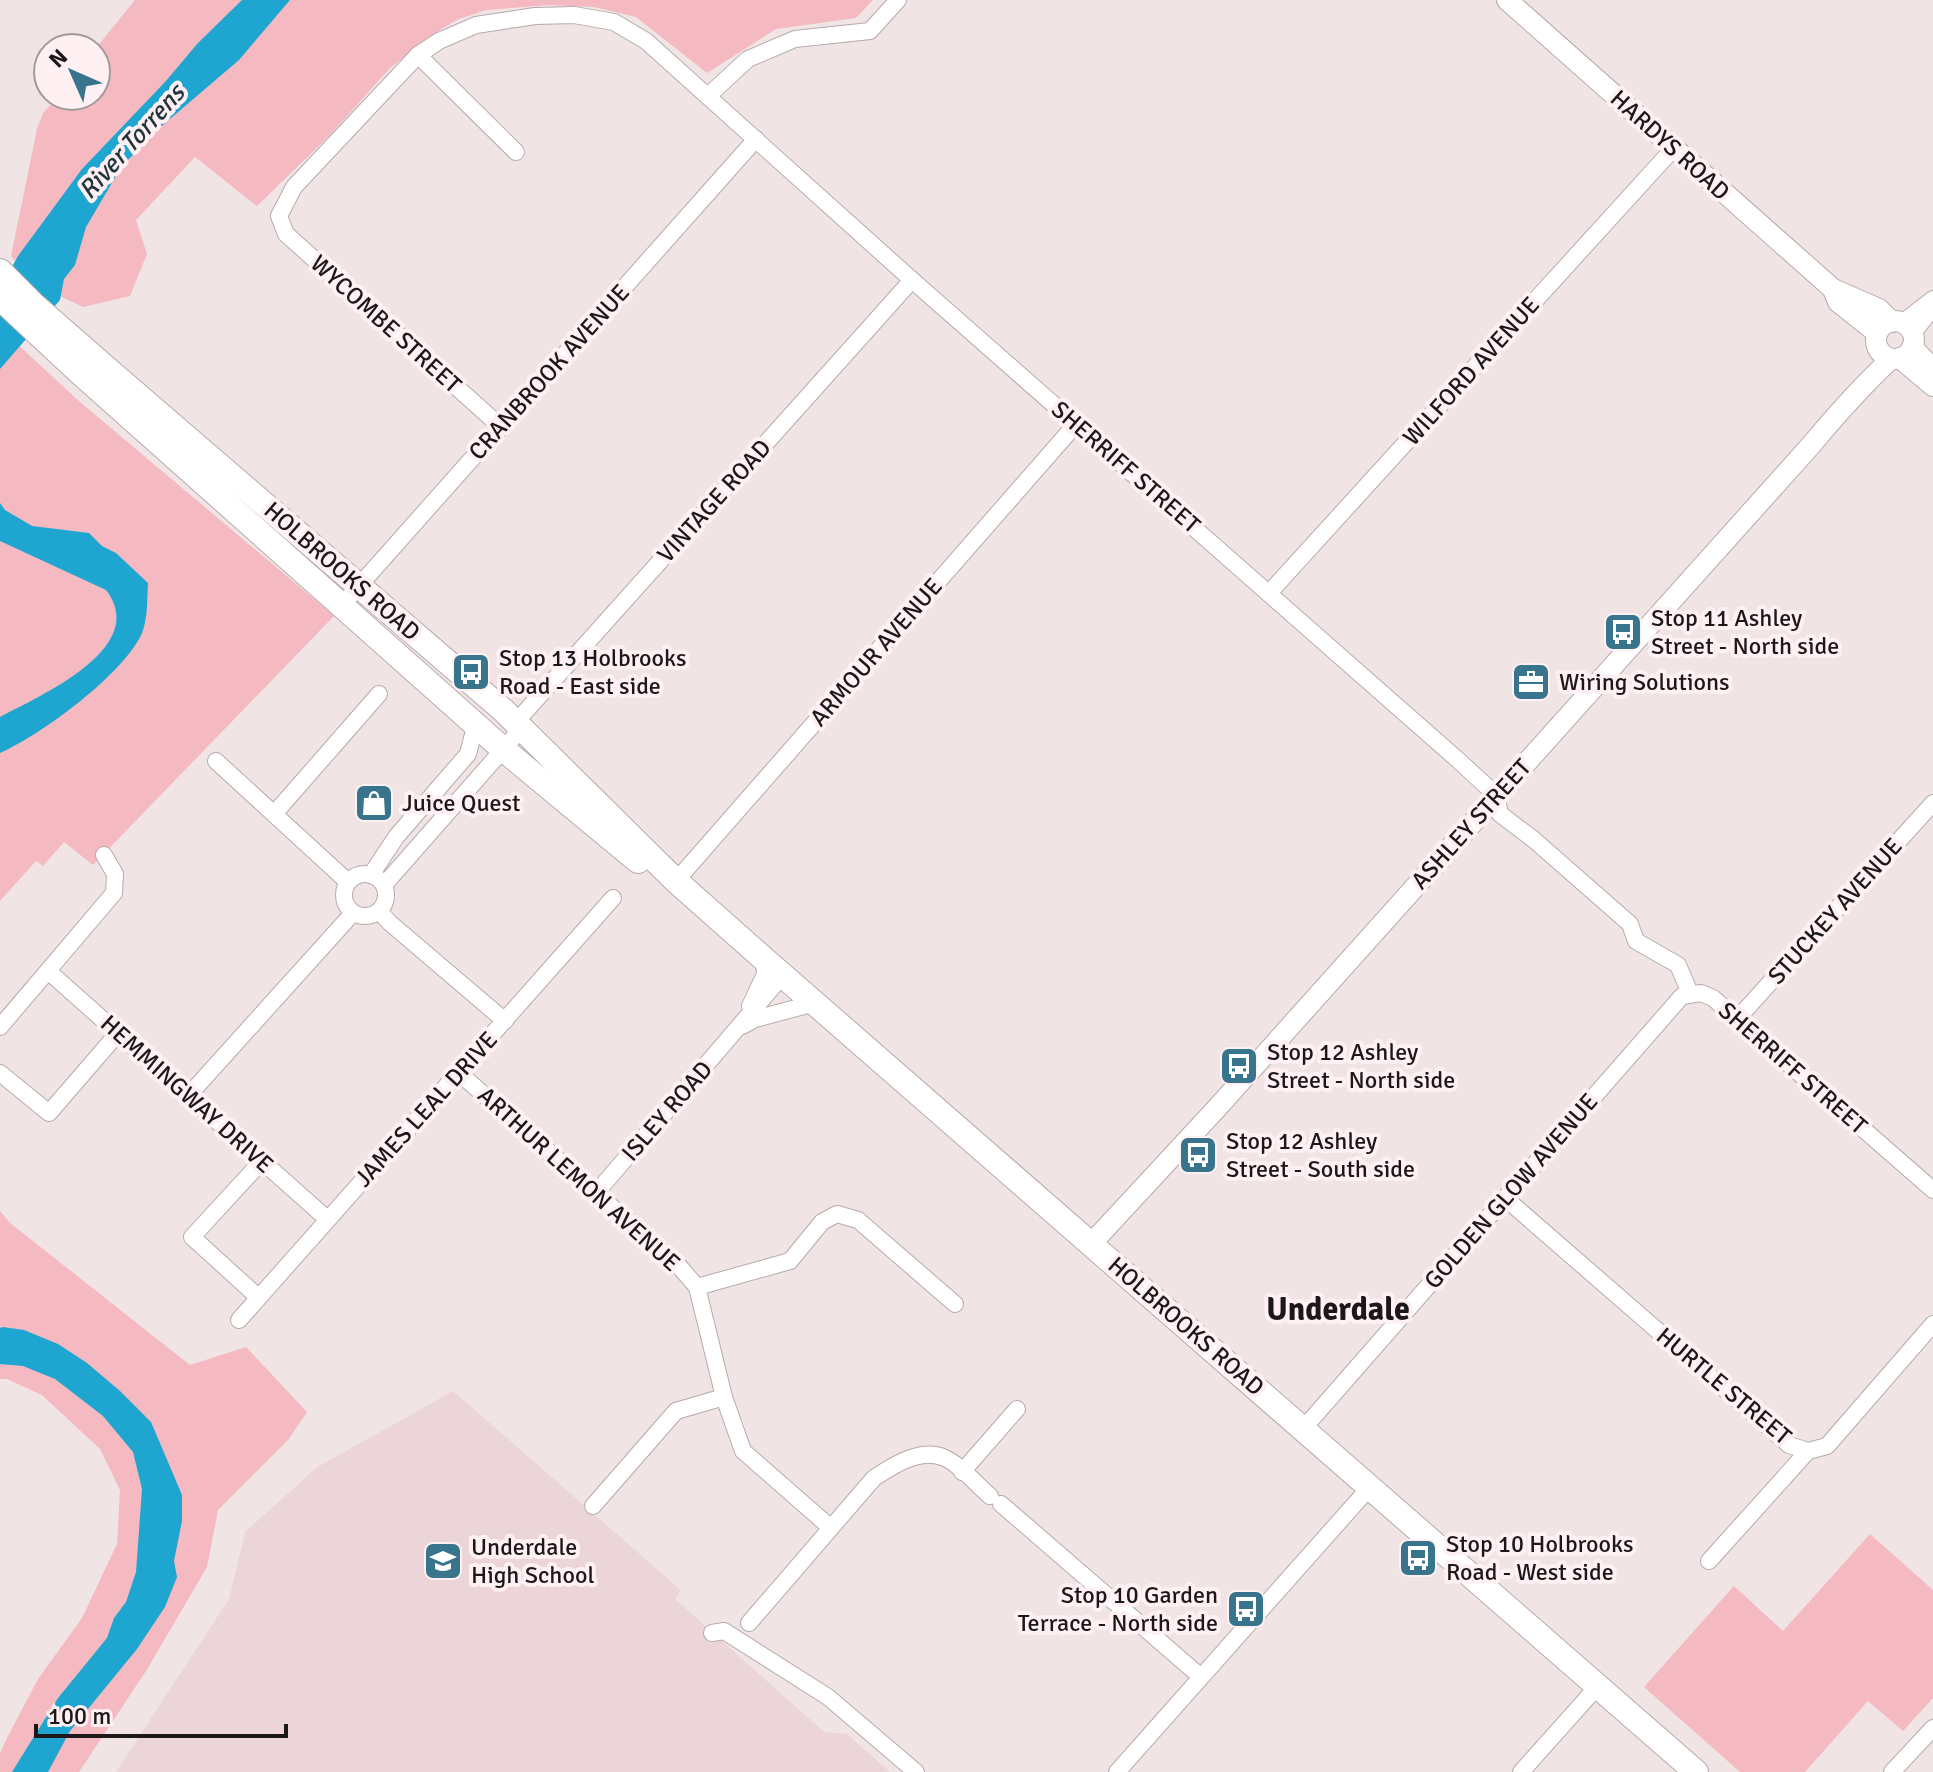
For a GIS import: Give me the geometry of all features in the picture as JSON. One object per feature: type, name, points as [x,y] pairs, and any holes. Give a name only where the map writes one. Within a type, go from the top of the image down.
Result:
[{"type":"main road","name":"HOLBROOKS ROAD","points":[[0,271],[105,367],[519,725],[676,881],[764,959],[1696,1772]]},
{"type":"main road","name":"HOLBROOKS ROAD","points":[[0,298],[504,750],[638,861],[676,881]]},
{"type":"street","points":[[709,95],[748,59],[795,39],[870,31],[898,0]]},
{"type":"street","name":"HARDYS ROAD","points":[[1507,0],[1833,289],[1838,302],[1933,369]]},
{"type":"street","name":"SHERRIFF STREET","points":[[279,216],[294,187],[418,55],[439,41],[476,25],[535,16],[574,15],[614,22],[646,41],[709,95],[912,280],[1496,795],[1500,814],[1630,924],[1636,941],[1678,965],[1690,993],[1709,995],[1738,1018],[1933,1190]]},
{"type":"street","points":[[418,55],[516,152]]},
{"type":"street","name":"CRANBROOK AVENUE","points":[[342,605],[756,139]]},
{"type":"street","name":"WILFORD AVENUE","points":[[1269,593],[1673,149]]},
{"type":"street","name":"WYCOMBE STREET","points":[[279,216],[286,234],[501,427]]},
{"type":"street","name":"VINTAGE ROAD","points":[[377,880],[504,750],[519,725],[912,280]]},
{"type":"street","name":"ASHLEY STREET","points":[[1091,1244],[1217,1108],[1848,401],[1863,389],[1895,341],[1933,299]]},
{"type":"street","name":"ASHLEY STREET","points":[[1895,341],[1933,308]]},
{"type":"street","name":"HARDYS ROAD","points":[[1895,341],[1933,386]]},
{"type":"street","name":"ARMOUR AVENUE","points":[[676,881],[1076,424]]},
{"type":"street","points":[[274,814],[379,694]]},
{"type":"street","points":[[377,880],[358,875],[348,882],[344,888],[344,902],[353,913],[366,916],[379,911],[386,899],[377,880],[396,837],[468,754],[476,723]]},
{"type":"street","points":[[216,761],[348,882]]},
{"type":"street","name":"STUCKEY AVENUE","points":[[1738,1018],[1933,803]]},
{"type":"street","points":[[0,1027],[114,893],[115,874],[104,855]]},
{"type":"street","name":"JAMES LEAL DRIVE","points":[[239,1320],[326,1218],[613,898]]},
{"type":"street","points":[[379,911],[505,1021]]},
{"type":"street","points":[[188,1096],[353,913]]},
{"type":"street","name":"ISLEY ROAD","points":[[737,1028],[765,974],[764,959]]},
{"type":"street","name":"HEMMINGWAY DRIVE","points":[[48,971],[326,1218]]},
{"type":"street","name":"ISLEY ROAD","points":[[596,1193],[783,975]]},
{"type":"street","name":"GOLDEN GLOW AVENUE","points":[[1303,1429],[1682,996],[1690,993]]},
{"type":"street","name":"ISLEY ROAD","points":[[737,1028],[755,1019],[815,1003]]},
{"type":"street","points":[[0,1073],[49,1113],[119,1032]]},
{"type":"street","name":"ARTHUR LEMON AVENUE","points":[[459,1073],[678,1265],[697,1287],[724,1397],[743,1451],[831,1528]]},
{"type":"street","points":[[258,1297],[192,1237],[262,1161]]},
{"type":"street","name":"HURTLE STREET","points":[[1505,1198],[1789,1445],[1808,1451],[1827,1446],[1933,1324]]},
{"type":"street","points":[[697,1287],[790,1261],[822,1222],[837,1214],[858,1220],[955,1304]]},
{"type":"street","points":[[593,1506],[676,1411],[724,1397]]},
{"type":"street","points":[[962,1472],[1017,1409]]},
{"type":"street","points":[[1709,1561],[1808,1451]]},
{"type":"street","points":[[749,1623],[874,1478],[897,1464],[923,1454],[946,1458],[1201,1677]]},
{"type":"street","points":[[1117,1772],[1370,1487]]},
{"type":"street","points":[[712,1633],[724,1631],[828,1697],[916,1772]]},
{"type":"street","points":[[1521,1772],[1597,1687]]},
{"type":"street","points":[[1892,1772],[1933,1728]]},
{"type":"shaded area","points":[[135,0],[873,0],[856,18],[776,29],[707,73],[636,17],[594,7],[548,5],[486,10],[459,19],[390,68],[330,135],[257,206],[195,157],[136,220],[147,254],[130,296],[83,307],[35,284],[11,256],[43,113],[112,112],[112,32],[109,32]]},
{"type":"shaded area","points":[[0,328],[80,402],[334,616],[93,865],[64,842],[43,866],[36,861],[0,901]]},
{"type":"shaded area","points":[[0,1211],[10,1223],[190,1365],[246,1347],[307,1412],[288,1440],[218,1510],[207,1567],[146,1671],[79,1772],[0,1772],[0,1753],[38,1679],[82,1618],[117,1544],[120,1490],[100,1449],[42,1395],[7,1379],[0,1379]]},
{"type":"shaded area","name":"Underdale High School","points":[[453,1391],[681,1590],[675,1599],[824,1732],[847,1734],[890,1772],[116,1772],[229,1599],[245,1532],[316,1468]]},
{"type":"shaded area","points":[[1870,1534],[1933,1590],[1933,1698],[1903,1731],[1868,1701],[1805,1772],[1740,1772],[1644,1687],[1734,1586],[1783,1631]]},
{"type":"water","name":"River Torrens","points":[[242,0],[290,0],[239,60],[157,130],[122,166],[86,227],[75,265],[64,279],[60,300],[0,369],[0,289],[18,256],[82,169]]},
{"type":"water","points":[[0,503],[5,510],[32,526],[89,533],[148,583],[142,633],[118,667],[80,702],[0,753],[0,717],[63,683],[103,650],[114,631],[116,611],[106,590],[0,541]]},
{"type":"water","points":[[0,1328],[24,1330],[58,1344],[120,1391],[151,1422],[182,1495],[182,1521],[174,1561],[177,1577],[165,1607],[137,1649],[70,1731],[48,1772],[12,1772],[58,1698],[107,1638],[114,1618],[126,1602],[136,1572],[142,1489],[133,1452],[103,1416],[55,1379],[23,1366],[0,1364]]},
{"type":"place","name":"Stop 11 Ashley Street - North side","points":[[1623,632]]},
{"type":"place","name":"Stop 13 Holbrooks Road - East side","points":[[471,672]]},
{"type":"place","name":"Wiring Solutions","points":[[1531,682]]},
{"type":"place","name":"Juice Quest","points":[[374,803]]},
{"type":"place","name":"Stop 12 Ashley Street - North side","points":[[1239,1066]]},
{"type":"place","name":"Stop 12 Ashley Street - South side","points":[[1198,1155]]},
{"type":"place","name":"Stop 10 Holbrooks Road - West side","points":[[1418,1558]]},
{"type":"place","name":"Underdale High School","points":[[443,1561]]},
{"type":"place","name":"Stop 10 Garden Terrace - North side","points":[[1246,1609]]},
{"type":"district","name":"Underdale","points":[[1338,1309]]}]
